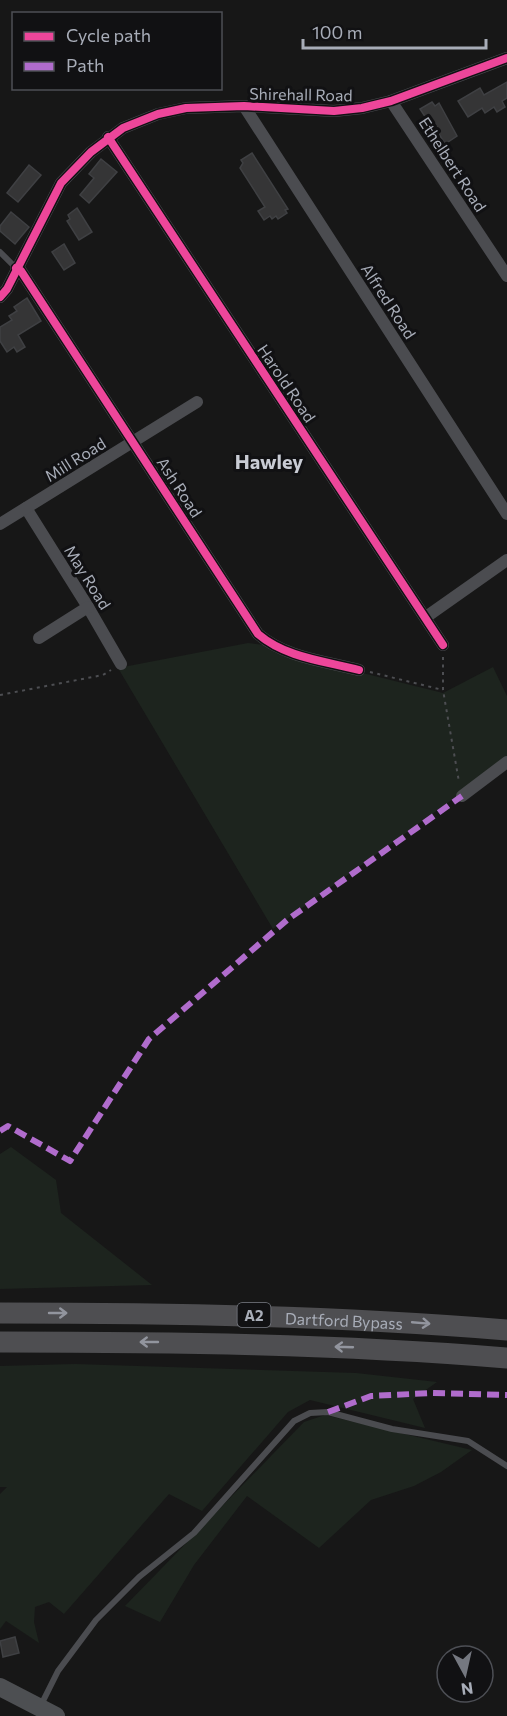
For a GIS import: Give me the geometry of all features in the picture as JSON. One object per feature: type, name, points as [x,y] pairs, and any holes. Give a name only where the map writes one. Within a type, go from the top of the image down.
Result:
[{"type":"highway","name":"Dartford Bypass","points":[[0,1313],[201,1313],[398,1321],[507,1330]]},
{"type":"highway","name":"Dartford Bypass","points":[[0,1342],[206,1342],[404,1350],[507,1358]]},
{"type":"main road","points":[[0,1687],[56,1716]]},
{"type":"street","name":"Shirehall Road","points":[[0,297],[7,289],[61,183],[108,137],[123,128],[172,111],[244,106],[334,111],[392,101],[507,58]]},
{"type":"street","name":"Ethelbert Road","points":[[392,101],[507,276]]},
{"type":"street","name":"Alfred Road","points":[[244,106],[507,514]]},
{"type":"street","name":"Harold Road","points":[[108,137],[443,645]]},
{"type":"street","name":"Ash Road","points":[[16,268],[21,271],[134,441],[258,634],[270,644],[289,652],[359,670]]},
{"type":"street","name":"Mill Road","points":[[1,523],[197,402]]},
{"type":"street","name":"May Road","points":[[26,508],[121,664]]},
{"type":"street","points":[[426,618],[507,560]]},
{"type":"street","points":[[39,638],[88,607]]},
{"type":"street","points":[[462,796],[507,762]]},
{"type":"lane","points":[[0,252],[16,268]]},
{"type":"lane","points":[[39,1708],[58,1671],[96,1620],[138,1577],[194,1533],[294,1421],[310,1413],[328,1412],[392,1429],[468,1441],[507,1466]]},
{"type":"path","points":[[443,645],[443,690],[462,796]]},
{"type":"path","points":[[0,695],[103,675],[121,664]]},
{"type":"path","points":[[359,670],[443,690]]},
{"type":"shaded area","points":[[248,643],[272,646],[290,655],[443,693],[493,667],[507,696],[507,760],[273,929],[118,668]]},
{"type":"shaded area","points":[[11,1147],[56,1180],[61,1213],[152,1285],[0,1289],[0,1154]]},
{"type":"shaded area","points":[[75,1364],[356,1373],[437,1382],[413,1399],[425,1428],[310,1400],[288,1412],[202,1511],[169,1494],[64,1614],[49,1602],[35,1607],[34,1622],[39,1643],[6,1621],[0,1629],[0,1494],[7,1487],[0,1487],[0,1366]]},
{"type":"shaded area","points":[[325,1415],[472,1450],[441,1472],[414,1486],[371,1500],[319,1548],[247,1496],[194,1565],[160,1622],[125,1606],[304,1422]]},
{"type":"building","points":[[507,82],[507,98],[502,101],[505,107],[497,112],[494,107],[485,113],[482,108],[468,117],[458,101],[480,88],[484,95]]},
{"type":"building","points":[[432,102],[435,106],[439,103],[457,136],[445,144],[430,119],[428,121],[420,109]]},
{"type":"building","points":[[252,153],[288,209],[285,210],[287,213],[278,219],[276,216],[272,219],[270,216],[264,220],[258,211],[265,207],[240,168],[243,163],[241,160]]},
{"type":"building","points":[[101,159],[117,172],[89,203],[80,195],[94,178],[89,174]]},
{"type":"building","points":[[29,165],[41,175],[18,202],[7,193]]},
{"type":"building","points":[[77,208],[92,232],[79,240],[67,221],[70,219],[68,215]]},
{"type":"building","points":[[11,212],[29,227],[15,244],[0,231],[0,226]]},
{"type":"building","points":[[64,244],[75,263],[64,270],[52,252]]},
{"type":"building","points":[[27,298],[41,321],[18,335],[25,347],[17,352],[14,347],[7,352],[0,341],[0,327],[12,320],[9,316],[17,311],[14,307]]},
{"type":"building","points":[[15,1637],[19,1653],[3,1657],[0,1641]]},
{"type":"marked path","points":[[0,1131],[8,1126],[70,1161],[149,1039],[287,920],[462,796]]},
{"type":"marked path","points":[[328,1412],[371,1396],[432,1393],[507,1395]]},
{"type":"cycle path","points":[[0,297],[7,289],[61,183],[91,152],[123,128],[158,114],[186,108],[244,106],[334,111],[362,108],[391,101],[507,58]]},
{"type":"cycle path","points":[[108,137],[443,645]]},
{"type":"cycle path","points":[[16,268],[21,271],[258,634],[293,654],[359,670]]},
{"type":"district","name":"Hawley","points":[[269,461]]}]
